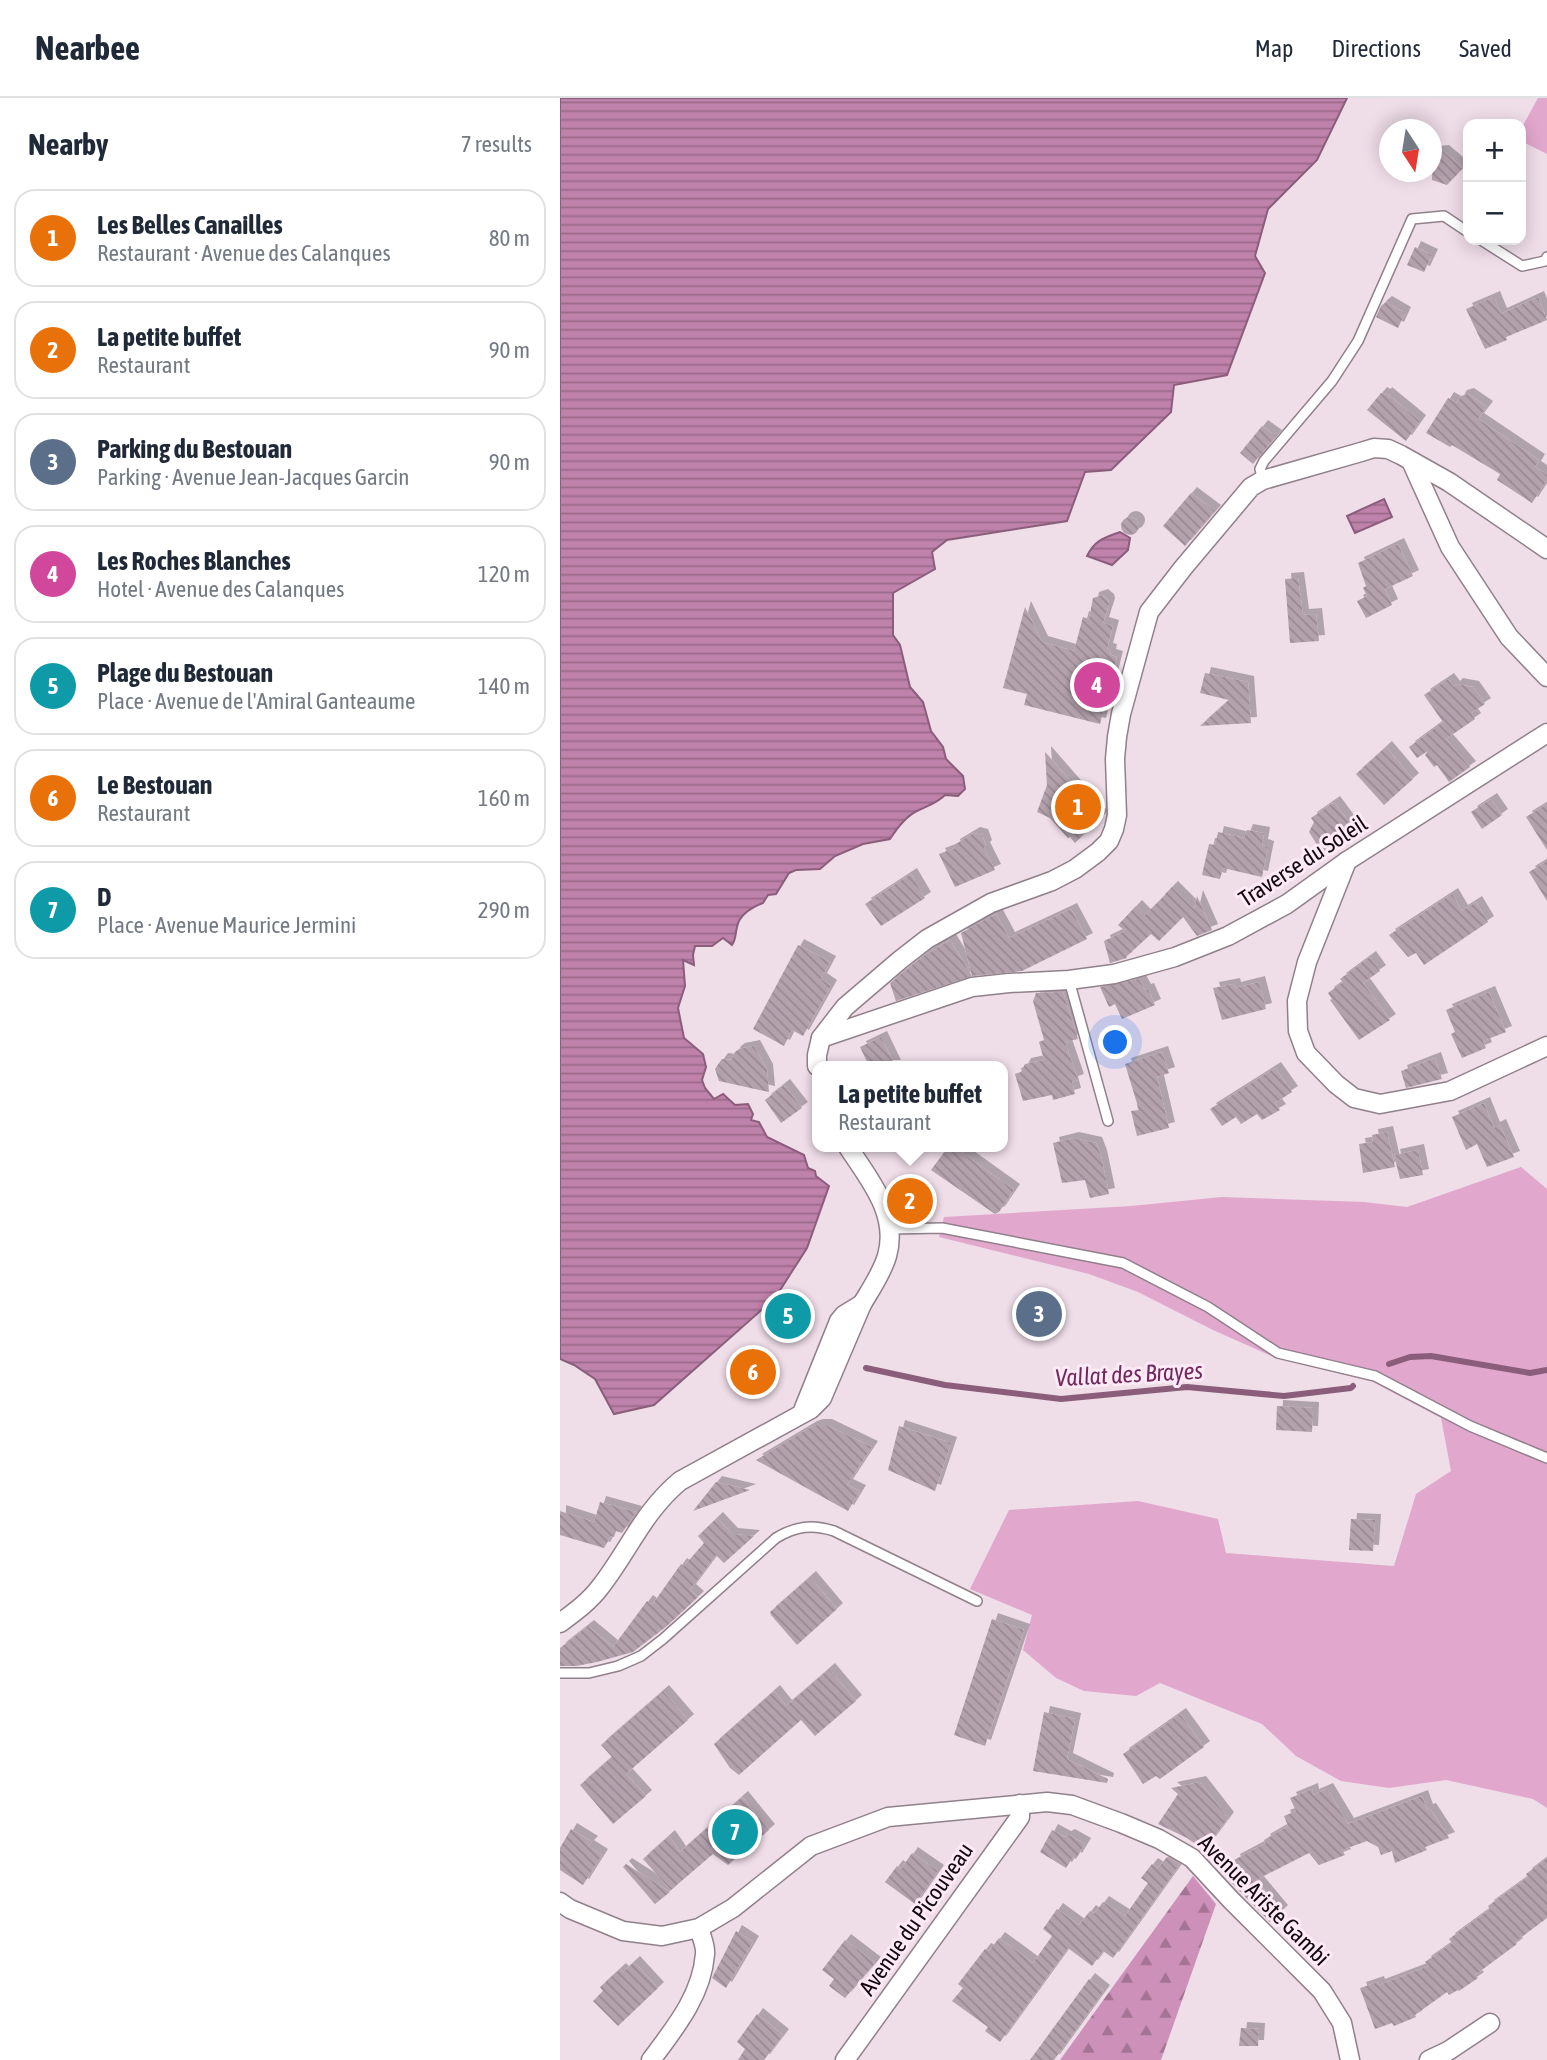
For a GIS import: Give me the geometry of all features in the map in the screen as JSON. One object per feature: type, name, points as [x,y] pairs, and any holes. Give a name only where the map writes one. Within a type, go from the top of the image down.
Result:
[{"type":"street","points":[[817,1061],[821,1038],[845,1007],[927,939],[991,903],[1052,881],[1075,869],[1109,841],[1117,815],[1115,759],[1119,726],[1149,612],[1251,487],[1263,481],[1374,449],[1388,449],[1450,482],[1547,549]]},
{"type":"street","points":[[1411,461],[1450,547],[1509,637],[1547,677]]},
{"type":"street","points":[[1442,530],[1441,502],[1450,482]]},
{"type":"street","name":"Traverse du Soleil","points":[[821,1038],[972,987],[1069,980],[1126,970],[1175,957],[1228,936],[1287,904],[1347,861],[1547,733]]},
{"type":"street","points":[[1347,861],[1307,962],[1297,1001],[1297,1031],[1306,1053],[1336,1084],[1354,1098],[1380,1104],[1450,1091],[1547,1046]]},
{"type":"street","points":[[560,1623],[601,1587],[663,1495],[680,1481],[817,1405],[822,1398],[862,1304],[888,1255],[890,1229],[881,1199],[851,1152]]},
{"type":"street","name":"Avenue Ariste Gambi","points":[[560,1902],[570,1909],[623,1931],[662,1936],[699,1928],[733,1908],[811,1846],[888,1816],[1047,1802],[1072,1805],[1159,1839],[1192,1858],[1322,1991],[1342,2023],[1350,2060]]},
{"type":"street","name":"Avenue du Picouveau","points":[[845,2060],[1020,1817],[1020,1804]]},
{"type":"street","points":[[651,2060],[693,2000],[706,1952],[699,1928]]},
{"type":"street","points":[[1429,2060],[1448,2051],[1490,2023]]},
{"type":"lane","points":[[1263,481],[1260,469],[1264,461],[1332,382],[1358,341],[1412,219],[1444,216],[1463,229]]},
{"type":"lane","points":[[1489,245],[1522,266],[1545,261],[1547,257]]},
{"type":"lane","points":[[1069,980],[1108,1121]]},
{"type":"lane","points":[[890,1229],[942,1228],[1123,1263],[1208,1307],[1278,1353],[1375,1376],[1469,1426],[1547,1458]]},
{"type":"lane","points":[[560,1673],[589,1673],[618,1666],[641,1656],[776,1538],[789,1530],[803,1527],[818,1526],[834,1531],[976,1601]]},
{"type":"shaded area","points":[[560,98],[1347,98],[1317,160],[1268,209],[1255,256],[1265,273],[1227,375],[1174,385],[1171,412],[1111,470],[1085,472],[1067,521],[947,540],[932,552],[935,569],[893,593],[893,635],[900,645],[910,687],[923,702],[931,731],[943,747],[946,759],[963,776],[965,789],[958,796],[945,795],[915,812],[890,839],[863,844],[835,856],[820,869],[789,873],[776,894],[768,895],[763,903],[743,915],[732,945],[723,938],[712,946],[695,946],[694,965],[683,960],[685,986],[678,1008],[684,1038],[703,1054],[706,1067],[702,1080],[705,1088],[714,1099],[723,1094],[735,1105],[748,1104],[753,1114],[751,1120],[759,1122],[767,1137],[804,1155],[808,1168],[815,1171],[816,1176],[829,1186],[807,1248],[775,1298],[654,1405],[614,1414],[595,1379],[560,1359]]},
{"type":"shaded area","points":[[1538,98],[1547,98],[1547,154],[1526,144],[1526,120]]},
{"type":"shaded area","points":[[1384,499],[1392,517],[1355,533],[1347,516]]},
{"type":"shaded area","points":[[1120,532],[1130,538],[1128,550],[1112,565],[1087,556],[1097,543]]},
{"type":"shaded area","points":[[1521,1167],[1547,1189],[1547,1808],[1533,1799],[1446,1780],[1389,1788],[1341,1781],[1296,1756],[1262,1724],[1160,1683],[1136,1696],[1084,1691],[1056,1678],[1023,1650],[1032,1615],[970,1589],[1009,1510],[1138,1501],[1218,1519],[1226,1553],[1394,1566],[1416,1494],[1451,1471],[1441,1418],[1373,1382],[1276,1358],[1138,1292],[1089,1274],[939,1237],[944,1217],[1131,1206],[1222,1197],[1364,1202],[1407,1207]]},
{"type":"green space","points":[[1193,1876],[1216,1904],[1161,2060],[1060,2060]]},
{"type":"building","points":[[1442,151],[1463,168],[1447,185],[1438,182],[1442,182]]},
{"type":"building","points":[[1415,247],[1432,255],[1424,272],[1407,265]]},
{"type":"building","points":[[1494,297],[1501,314],[1538,297],[1547,320],[1485,349],[1466,309]]},
{"type":"building","points":[[1386,302],[1405,313],[1398,328],[1376,317]]},
{"type":"building","points":[[1381,393],[1386,393],[1420,421],[1406,441],[1367,410]]},
{"type":"building","points":[[1468,394],[1487,407],[1478,419],[1539,460],[1535,467],[1547,475],[1547,480],[1532,503],[1497,480],[1500,474],[1452,445],[1450,447],[1426,433],[1448,398],[1457,403],[1461,396]]},
{"type":"building","points":[[1262,426],[1276,436],[1253,464],[1240,453]]},
{"type":"building","points":[[1191,493],[1215,511],[1185,546],[1163,526]]},
{"type":"building","points":[[1126,517],[1134,517],[1139,526],[1137,533],[1126,535],[1121,530],[1121,522]]},
{"type":"building","points":[[1398,544],[1413,576],[1385,589],[1392,605],[1366,618],[1357,601],[1367,596],[1358,563]]},
{"type":"building","points":[[1298,578],[1303,615],[1316,614],[1319,641],[1290,643],[1285,579]]},
{"type":"building","points":[[1102,595],[1109,604],[1103,623],[1113,626],[1107,649],[1111,650],[1110,655],[1117,657],[1100,724],[1024,705],[1027,694],[1003,688],[1025,607],[1042,642],[1074,651],[1083,617],[1089,619],[1093,598]]},
{"type":"building","points":[[1205,673],[1248,682],[1251,723],[1200,726],[1229,700],[1200,693]]},
{"type":"building","points":[[1448,679],[1454,687],[1457,684],[1473,687],[1485,704],[1471,713],[1475,719],[1446,739],[1470,767],[1449,782],[1437,765],[1434,767],[1425,755],[1428,751],[1417,758],[1409,747],[1443,722],[1424,695]]},
{"type":"building","points":[[1386,747],[1413,779],[1384,805],[1356,774]]},
{"type":"building","points":[[1045,752],[1102,817],[1075,843],[1050,818],[1037,812],[1047,785]]},
{"type":"building","points":[[1491,799],[1502,815],[1482,829],[1471,812]]},
{"type":"building","points":[[1334,802],[1354,829],[1344,836],[1347,840],[1325,857],[1309,832],[1314,822],[1311,818]]},
{"type":"building","points":[[1547,804],[1547,850],[1526,817]]},
{"type":"building","points":[[1247,830],[1264,833],[1262,845],[1268,847],[1262,877],[1223,868],[1220,879],[1202,875],[1209,844],[1215,845],[1218,832],[1244,838]]},
{"type":"building","points":[[974,833],[982,835],[986,846],[984,848],[995,870],[955,887],[939,854],[955,848],[954,845]]},
{"type":"building","points":[[1547,861],[1547,901],[1529,872]]},
{"type":"building","points":[[911,874],[925,898],[881,926],[865,904]]},
{"type":"building","points":[[1172,887],[1194,909],[1197,896],[1212,930],[1197,936],[1183,917],[1159,941],[1151,934],[1127,958],[1110,963],[1104,941],[1125,931],[1118,925],[1136,906],[1145,915]]},
{"type":"building","points":[[1452,894],[1462,911],[1476,902],[1488,922],[1424,965],[1416,953],[1408,957],[1389,935]]},
{"type":"building","points":[[1071,909],[1087,939],[1022,971],[972,976],[961,933],[996,914],[1009,938]]},
{"type":"building","points":[[950,940],[972,976],[896,1001],[890,983],[925,955]]},
{"type":"building","points":[[798,945],[830,962],[821,979],[831,986],[803,1036],[792,1030],[784,1046],[753,1029]]},
{"type":"building","points":[[1370,957],[1380,971],[1363,983],[1390,1020],[1359,1040],[1330,1000],[1332,999],[1328,993],[1343,982],[1340,979]]},
{"type":"building","points":[[1139,979],[1145,990],[1148,989],[1155,1005],[1122,1019],[1115,1004],[1109,1007],[1100,987]]},
{"type":"building","points":[[1259,982],[1266,1009],[1222,1020],[1213,988],[1234,984],[1235,988]]},
{"type":"building","points":[[1063,992],[1078,1039],[1065,1042],[1078,1080],[1072,1082],[1075,1094],[1053,1100],[1052,1095],[1023,1101],[1015,1074],[1021,1072],[1025,1064],[1044,1060],[1039,1042],[1044,1040],[1033,1001],[1036,993]]},
{"type":"building","points":[[1489,992],[1506,1032],[1483,1041],[1486,1048],[1462,1058],[1451,1034],[1455,1032],[1446,1010]]},
{"type":"building","points":[[881,1037],[893,1061],[867,1061],[860,1047]]},
{"type":"building","points":[[754,1046],[767,1070],[769,1092],[719,1081],[715,1069],[722,1059],[731,1060],[739,1049]]},
{"type":"building","points":[[1162,1052],[1169,1073],[1157,1077],[1169,1128],[1137,1136],[1131,1111],[1139,1110],[1125,1064]]},
{"type":"building","points":[[1435,1058],[1442,1079],[1406,1088],[1401,1071]]},
{"type":"building","points":[[1275,1068],[1292,1092],[1275,1103],[1280,1110],[1262,1120],[1257,1114],[1241,1124],[1236,1117],[1222,1126],[1210,1109]]},
{"type":"building","points":[[784,1085],[802,1108],[781,1123],[765,1100]]},
{"type":"building","points":[[1484,1103],[1494,1128],[1500,1125],[1514,1157],[1487,1167],[1477,1144],[1466,1150],[1452,1117]]},
{"type":"building","points":[[1387,1132],[1395,1167],[1363,1173],[1359,1144],[1373,1142],[1372,1135]]},
{"type":"building","points":[[1073,1138],[1096,1143],[1109,1194],[1090,1198],[1085,1180],[1062,1183],[1053,1143]]},
{"type":"building","points":[[1418,1150],[1423,1175],[1400,1179],[1394,1155]]},
{"type":"building","points":[[944,1152],[961,1152],[1014,1190],[995,1214],[931,1170]]},
{"type":"building","points":[[1277,1406],[1313,1408],[1312,1432],[1276,1430]]},
{"type":"building","points":[[817,1425],[826,1425],[872,1447],[847,1485],[860,1491],[848,1511],[756,1460]]},
{"type":"building","points":[[899,1426],[951,1443],[935,1491],[888,1470]]},
{"type":"building","points":[[716,1482],[750,1490],[693,1511]]},
{"type":"building","points":[[600,1502],[636,1512],[622,1533],[616,1531],[604,1548],[560,1535],[560,1511],[594,1522]]},
{"type":"building","points":[[717,1518],[732,1534],[754,1536],[724,1563],[716,1555],[690,1590],[698,1597],[667,1626],[633,1652],[597,1662],[560,1666],[560,1648],[588,1626],[613,1647],[647,1601],[652,1605],[681,1564],[684,1566],[704,1543],[698,1536]]},
{"type":"building","points":[[1351,1519],[1375,1520],[1373,1551],[1349,1550]]},
{"type":"building","points":[[810,1577],[837,1609],[797,1645],[770,1612]]},
{"type":"building","points":[[992,1619],[1024,1630],[985,1746],[954,1735]]},
{"type":"building","points":[[829,1669],[856,1701],[815,1736],[801,1720],[739,1775],[730,1768],[714,1744],[774,1691],[786,1706]]},
{"type":"building","points":[[663,1691],[688,1720],[626,1774],[646,1796],[613,1824],[580,1785],[612,1757],[601,1745]]},
{"type":"building","points":[[1044,1712],[1075,1719],[1067,1759],[1108,1779],[1107,1783],[1033,1771]]},
{"type":"building","points":[[1180,1714],[1204,1747],[1160,1779],[1156,1776],[1143,1784],[1123,1754]]},
{"type":"building","points":[[1200,1782],[1228,1818],[1204,1850],[1158,1824],[1178,1794],[1171,1788]]},
{"type":"building","points":[[1312,1789],[1313,1795],[1327,1789],[1348,1824],[1422,1796],[1427,1810],[1430,1809],[1449,1838],[1395,1863],[1392,1851],[1381,1855],[1378,1847],[1367,1841],[1342,1850],[1345,1855],[1319,1865],[1309,1853],[1256,1880],[1282,1911],[1270,1922],[1229,1880],[1239,1872],[1234,1860],[1266,1843],[1264,1840],[1288,1826],[1284,1816],[1296,1811],[1290,1798]]},
{"type":"building","points":[[742,1797],[769,1830],[728,1865],[713,1854],[671,1890],[643,1859],[669,1836],[680,1852]]},
{"type":"building","points":[[571,1829],[592,1842],[588,1846],[602,1855],[583,1885],[560,1870],[560,1848]]},
{"type":"building","points":[[1052,1830],[1085,1844],[1076,1859],[1073,1857],[1066,1868],[1040,1852]]},
{"type":"building","points":[[912,1853],[938,1871],[915,1904],[885,1882],[897,1866],[901,1869]]},
{"type":"building","points":[[1167,1857],[1180,1864],[1113,1958],[1103,1951],[1092,1966],[1068,1948],[1000,2042],[985,2031],[988,2027],[952,2001],[963,1988],[958,1984],[985,1949],[989,1951],[999,1938],[1033,1963],[1052,1936],[1043,1929],[1057,1909],[1079,1925],[1090,1911],[1094,1914],[1103,1902],[1125,1916],[1148,1883],[1141,1878],[1152,1864],[1158,1868]]},
{"type":"building","points":[[1547,1858],[1547,1918],[1475,1975],[1478,1978],[1459,1991],[1449,1995],[1447,1992],[1415,2015],[1416,2017],[1394,2026],[1392,2023],[1375,2029],[1360,1988],[1378,1982],[1379,1985],[1429,1966],[1425,1962],[1452,1943],[1449,1939],[1490,1909],[1488,1906],[1528,1877],[1526,1874]]},
{"type":"building","points":[[626,1864],[670,1892],[655,1904],[623,1867]]},
{"type":"building","points":[[736,1931],[753,1942],[726,1988],[712,1978]]},
{"type":"building","points":[[845,1940],[875,1963],[845,1998],[829,1986],[834,1979],[822,1970]]},
{"type":"building","points":[[634,1962],[658,1988],[618,2026],[593,2001],[603,1991],[600,1987],[620,1969],[623,1972]]},
{"type":"building","points":[[1089,1979],[1104,1991],[1054,2060],[1030,2060]]},
{"type":"building","points":[[757,2014],[783,2035],[764,2060],[738,2060],[745,2049],[737,2042]]},
{"type":"building","points":[[1241,2028],[1259,2029],[1258,2046],[1239,2046]]},
{"type":"waterway","name":"Vallat des Brayes","points":[[1389,1364],[1410,1357],[1431,1356],[1530,1373],[1547,1370]]},
{"type":"waterway","name":"Vallat des Brayes","points":[[866,1368],[945,1385],[1061,1399],[1187,1387],[1284,1396],[1353,1386]]},
{"type":"place","name":"Les Roches Blanches","points":[[1097,685]]},
{"type":"place","name":"Les Belles Canailles","points":[[1078,807]]},
{"type":"place","name":"La petite buffet","points":[[910,1201]]},
{"type":"place","name":"Parking du Bestouan","points":[[1039,1314]]},
{"type":"place","name":"Plage du Bestouan","points":[[788,1316]]},
{"type":"place","name":"Le Bestouan","points":[[753,1372]]},
{"type":"place","name":"D","points":[[735,1832]]}]
